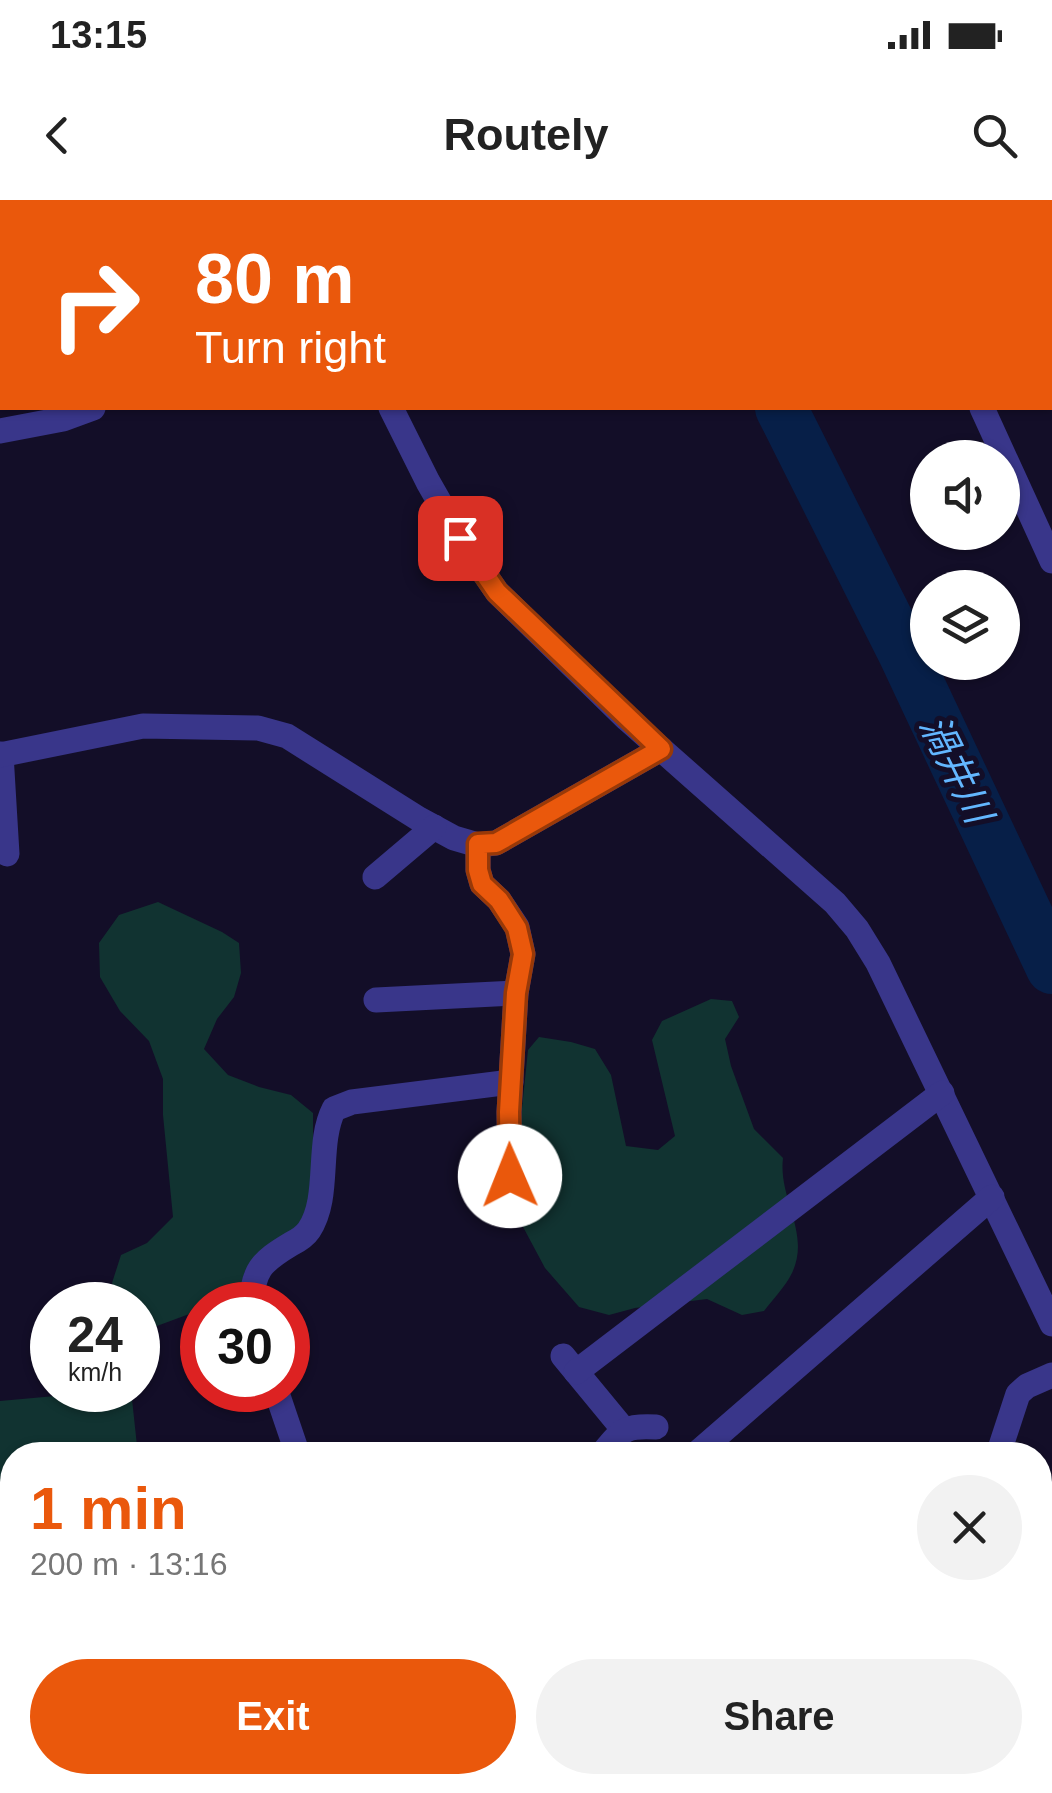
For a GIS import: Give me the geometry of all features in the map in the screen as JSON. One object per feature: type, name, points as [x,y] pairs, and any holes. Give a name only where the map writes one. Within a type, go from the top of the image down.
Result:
[{"type":"street","points":[[0,431],[64,419],[88,410]]},
{"type":"street","points":[[393,410],[460,538],[497,592],[661,749],[835,903],[858,929],[942,1093],[1052,1324]]},
{"type":"street","points":[[983,410],[1052,560]]},
{"type":"street","points":[[7,854],[1,754],[144,726],[258,728],[286,736],[434,827],[454,838],[478,844],[496,843],[661,749]]},
{"type":"street","points":[[375,877],[434,827]]},
{"type":"street","points":[[478,844],[482,884],[499,900],[517,928],[523,954],[516,993],[510,1082],[510,1176]]},
{"type":"street","points":[[376,1000],[516,993]]},
{"type":"street","points":[[254,1282],[266,1260],[308,1232],[316,1212],[325,1135],[334,1108],[352,1102],[510,1082]]},
{"type":"street","points":[[624,1430],[569,1364],[942,1093]]},
{"type":"street","points":[[710,1442],[992,1197]]},
{"type":"street","points":[[1002,1442],[1018,1394],[1026,1386],[1052,1375]]},
{"type":"street","points":[[283,1412],[294,1442]]},
{"type":"street","points":[[613,1442],[634,1426],[656,1427]]},
{"type":"green space","points":[[158,902],[239,943],[241,973],[234,997],[217,1019],[204,1049],[228,1075],[291,1095],[313,1113],[313,1193],[304,1222],[263,1250],[245,1271],[243,1282],[180,1282],[180,1317],[160,1325],[160,1282],[112,1282],[121,1255],[147,1243],[173,1217],[163,1079],[149,1041],[120,1011],[100,977],[99,943],[119,915]]},
{"type":"green space","points":[[711,999],[732,1001],[739,1017],[725,1039],[731,1066],[754,1129],[783,1158],[785,1188],[798,1244],[792,1273],[764,1311],[742,1315],[707,1299],[609,1315],[579,1307],[545,1268],[522,1225],[517,1195],[518,1147],[528,1050],[539,1037],[595,1049],[611,1075],[626,1146],[658,1150],[675,1136],[652,1040],[662,1021]]},
{"type":"green space","points":[[30,1398],[30,1412],[133,1412],[137,1442],[0,1442],[0,1401]]},
{"type":"waterway","name":"渦井川","points":[[782,410],[903,651],[1052,968]]},
{"type":"route","points":[[460,538],[497,592],[661,749],[496,843],[478,844],[482,884],[499,900],[517,928],[523,954],[516,993],[509,1112],[510,1176]]}]
